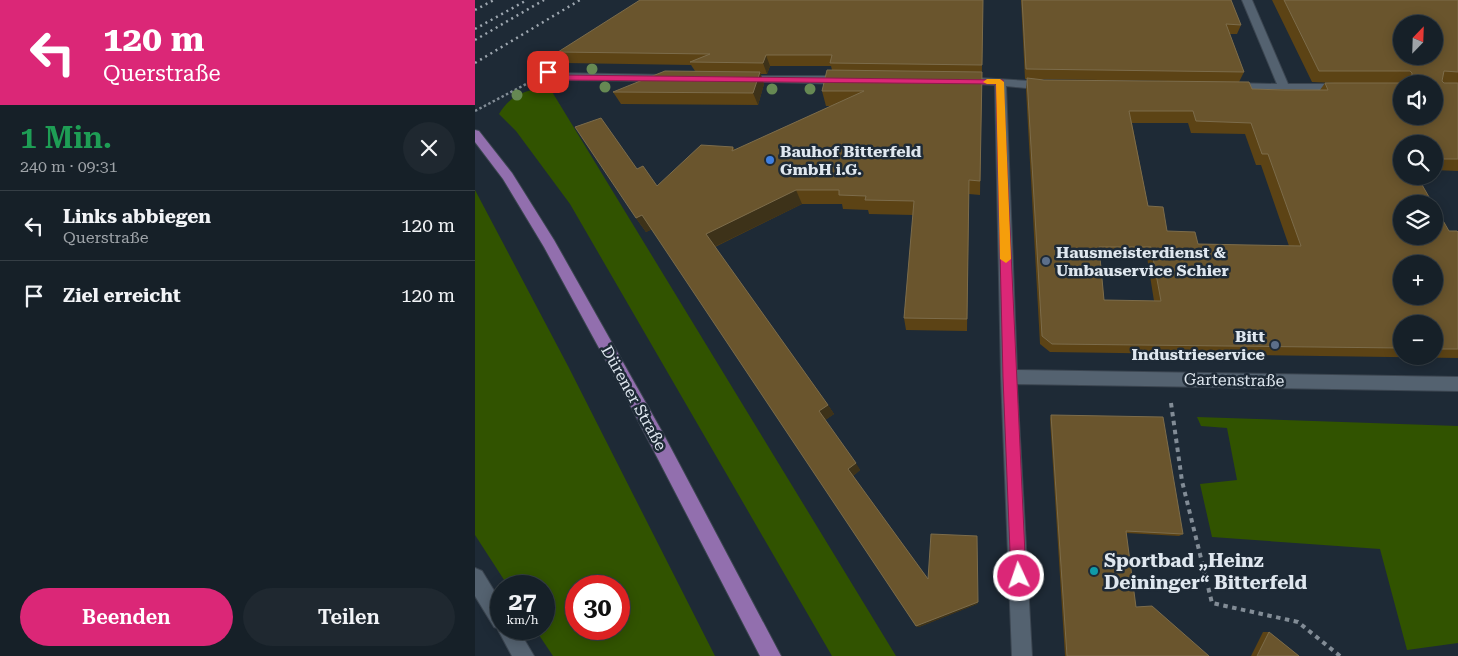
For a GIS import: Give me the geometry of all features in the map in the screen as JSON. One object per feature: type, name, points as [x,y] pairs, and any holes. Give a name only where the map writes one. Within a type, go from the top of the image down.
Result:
[{"type":"main road","name":"Dürener Straße","points":[[480,140],[501,167],[540,229],[638,403],[771,656]]},
{"type":"street","points":[[1247,0],[1284,88]]},
{"type":"street","points":[[583,43],[558,59],[548,72],[553,76],[561,78],[681,79]]},
{"type":"street","points":[[731,79],[860,80]]},
{"type":"street","points":[[950,81],[1062,86]]},
{"type":"street","points":[[1000,82],[1009,377],[1022,656]]},
{"type":"street","points":[[1217,87],[1353,88]]},
{"type":"street","name":"Gartenstraße","points":[[1009,377],[1458,384]]},
{"type":"street","points":[[475,578],[490,602]]},
{"type":"street","points":[[514,640],[524,656]]},
{"type":"path","points":[[475,111],[548,72]]},
{"type":"path","points":[[1167,379],[1182,481],[1211,603],[1298,622],[1340,656]]},
{"type":"green space","points":[[550,88],[896,656],[832,656],[570,204],[516,131],[499,114],[514,97],[527,91]]},
{"type":"green space","points":[[475,190],[568,366],[715,656],[553,656],[542,640],[555,640],[555,575],[501,575],[475,535]]},
{"type":"green space","points":[[1197,417],[1458,426],[1458,643],[1407,650],[1380,549],[1212,537],[1200,484],[1237,480],[1227,428],[1201,426]]},
{"type":"building","points":[[640,0],[983,0],[982,65],[830,63],[832,55],[766,55],[763,63],[690,62],[710,54],[558,52]]},
{"type":"building","points":[[1022,0],[1231,0],[1241,25],[1226,24],[1244,72],[1026,69]]},
{"type":"building","points":[[1284,0],[1458,0],[1458,72],[1444,71],[1443,76],[1412,75],[1410,71],[1319,71]]},
{"type":"building","points":[[827,70],[982,72],[980,181],[969,180],[967,319],[904,318],[914,201],[865,200],[866,196],[839,195],[839,190],[796,190],[706,234],[828,405],[819,411],[856,463],[848,469],[928,579],[931,534],[977,536],[978,602],[916,626],[642,215],[636,218],[575,127],[601,118],[637,169],[643,166],[657,186],[701,145],[733,147],[732,151],[864,91],[822,91]]},
{"type":"building","points":[[665,71],[760,72],[753,93],[613,92]]},
{"type":"building","points":[[1027,78],[1044,80],[1249,82],[1252,89],[1284,90],[1328,90],[1325,83],[1393,83],[1393,125],[1443,125],[1443,82],[1458,83],[1458,159],[1443,159],[1443,135],[1393,135],[1393,185],[1422,185],[1428,195],[1393,195],[1393,245],[1443,245],[1443,221],[1449,231],[1458,232],[1458,349],[1443,349],[1443,315],[1393,315],[1393,348],[1052,344],[1042,336]],"holes":[[[1129,111],[1193,111],[1196,121],[1251,123],[1262,154],[1268,154],[1301,246],[1198,244],[1195,232],[1167,231],[1163,207],[1148,206]],[[1099,247],[1151,247],[1161,301],[1104,300]]]},
{"type":"building","name":"Sportbad „Heinz Deininger“ Bitterfeld","points":[[1051,415],[1163,417],[1183,534],[1126,531],[1136,607],[1152,606],[1209,656],[1067,656]]},
{"type":"building","name":"Sportbad „Heinz Deininger“ Bitterfeld","points":[[1269,632],[1299,656],[1257,656]]},
{"type":"railway","points":[[475,10],[494,0]]},
{"type":"railway","points":[[475,29],[527,0]]},
{"type":"railway","points":[[475,40],[544,0]]},
{"type":"railway","points":[[475,63],[580,0]]},
{"type":"slow traffic","points":[[987,82],[1000,82],[1006,259]]},
{"type":"place","name":"Bauhof Bitterfeld GmbH i.G.","points":[[770,160]]},
{"type":"place","name":"Hausmeisterdienst & Umbauservice Schier","points":[[1046,261]]},
{"type":"place","name":"Bitt Industrieservice","points":[[1275,345]]},
{"type":"place","name":"Sportbad „Heinz Deininger“ Bitterfeld","points":[[1094,571]]},
{"type":"route","points":[[548,72],[553,76],[561,78],[1000,82],[1009,377],[1019,576]]}]
